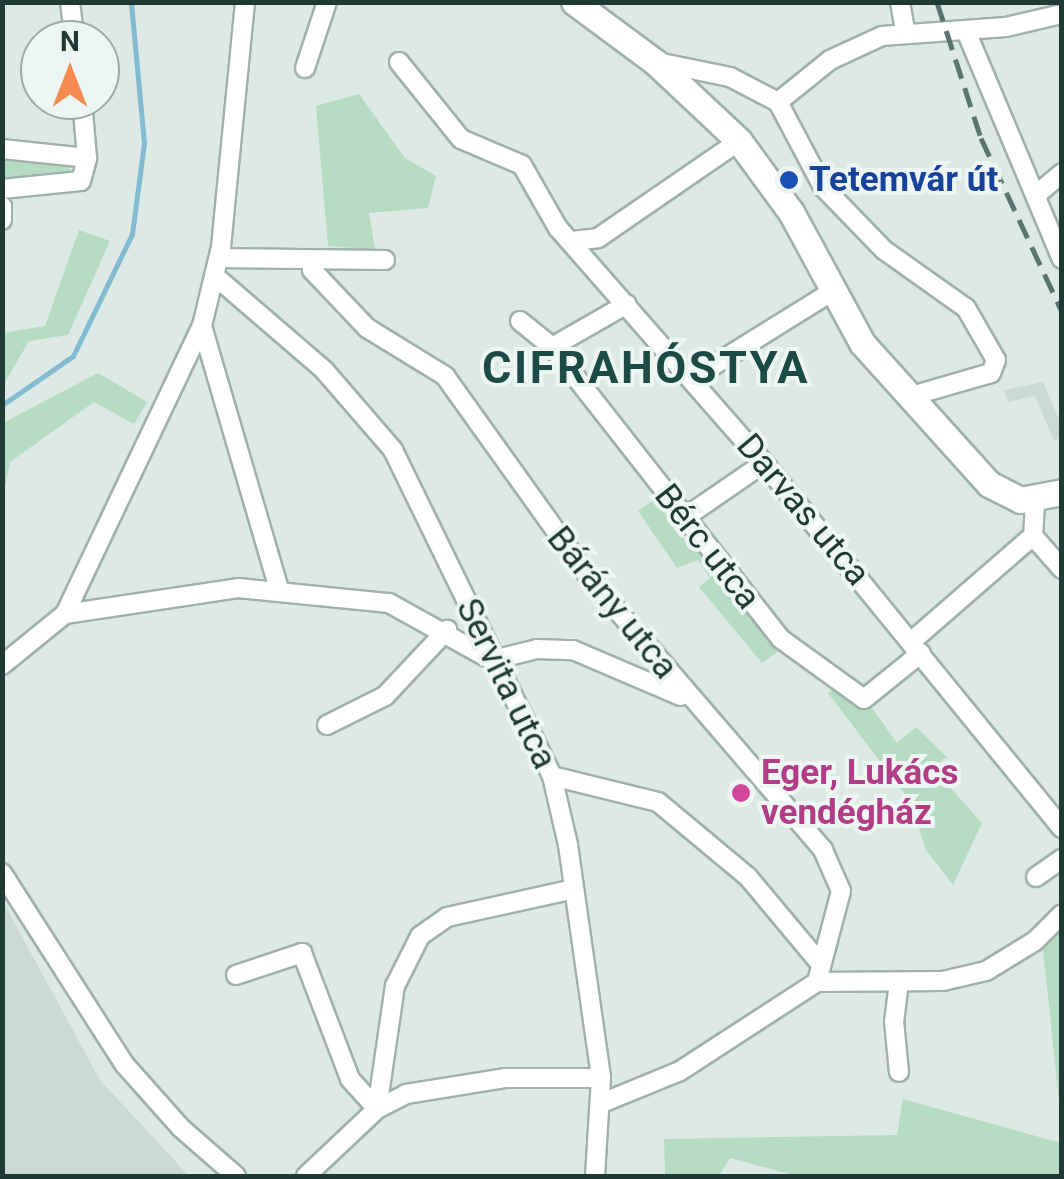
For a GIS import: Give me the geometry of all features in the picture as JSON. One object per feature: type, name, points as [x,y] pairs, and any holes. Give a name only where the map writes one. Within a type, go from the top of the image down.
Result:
[{"type":"main road","points":[[574,2],[655,62],[739,141],[808,243],[862,343],[989,484],[1010,497],[1035,501],[1062,492]]},
{"type":"street","points":[[5,658],[64,614],[202,326],[219,261],[246,2]]},
{"type":"street","points":[[305,68],[327,2]]},
{"type":"street","points":[[900,2],[905,31]]},
{"type":"street","points":[[778,102],[830,60],[905,31],[966,31],[1062,14]]},
{"type":"street","points":[[966,31],[1062,259]]},
{"type":"street","name":"Darvas utca","points":[[399,62],[460,140],[522,165],[571,241],[693,378],[1062,828]]},
{"type":"street","points":[[655,62],[730,76],[778,102],[823,187],[884,250],[966,308],[996,360],[990,374],[908,398]]},
{"type":"street","points":[[2,188],[81,181],[87,158],[84,120]]},
{"type":"street","points":[[571,241],[598,238],[739,141]]},
{"type":"street","points":[[2,148],[87,158]]},
{"type":"street","points":[[1036,194],[1062,173]]},
{"type":"street","points":[[2,206],[2,220]]},
{"type":"street","name":"Bárány utca","points":[[312,259],[312,270],[367,328],[445,376],[552,529],[692,703],[823,850],[838,878],[834,922],[819,962],[817,982]]},
{"type":"street","points":[[219,261],[386,260]]},
{"type":"street","name":"Servita utca","points":[[219,261],[393,450],[552,776],[574,889],[601,1078],[595,1176]]},
{"type":"street","points":[[693,378],[832,291]]},
{"type":"street","points":[[552,347],[627,304]]},
{"type":"street","name":"Bérc utca","points":[[520,321],[552,347],[781,639],[864,699],[916,647]]},
{"type":"street","points":[[202,326],[279,589]]},
{"type":"street","points":[[684,518],[764,463]]},
{"type":"street","points":[[1035,501],[1034,536],[1062,569]]},
{"type":"street","points":[[916,647],[1034,536]]},
{"type":"street","points":[[64,614],[238,588],[279,589],[389,604],[447,630],[493,660],[538,649],[573,650],[622,666],[692,703]]},
{"type":"street","points":[[327,725],[385,696],[447,630]]},
{"type":"street","points":[[552,776],[658,802],[748,877],[819,962]]},
{"type":"street","points":[[1036,876],[1062,859]]},
{"type":"street","points":[[2,873],[126,1065],[181,1128],[236,1176]]},
{"type":"street","points":[[378,1109],[381,1065],[395,986],[420,936],[447,918],[574,889]]},
{"type":"street","points":[[602,1103],[680,1071],[817,982],[898,982],[986,971],[1035,941],[1062,914]]},
{"type":"street","points":[[236,975],[302,954],[350,1078],[378,1109]]},
{"type":"street","points":[[898,982],[894,1021],[899,1072]]},
{"type":"street","points":[[306,1176],[378,1109],[444,1084],[601,1078]]},
{"type":"shaded area","points":[[1043,382],[1061,424],[1061,437],[1054,441],[1035,396],[1008,402],[1004,390]]},
{"type":"shaded area","points":[[2,900],[100,1080],[189,1176],[3,1176]]},
{"type":"green space","points":[[359,94],[405,158],[436,176],[428,208],[369,213],[375,250],[328,246],[316,106]]},
{"type":"green space","points":[[3,157],[68,165],[73,176],[3,177]]},
{"type":"green space","points":[[79,230],[110,241],[68,335],[29,341],[3,386],[3,333],[45,326]]},
{"type":"green space","points":[[98,373],[147,402],[134,424],[94,402],[10,462],[3,498],[3,423]]},
{"type":"green space","points":[[655,499],[691,549],[698,546],[779,651],[762,663],[699,587],[710,578],[698,560],[677,568],[638,511]]},
{"type":"green space","points":[[835,688],[872,708],[897,743],[916,727],[947,757],[932,767],[982,823],[953,885],[926,850],[910,801],[828,693]]},
{"type":"green space","points":[[1061,926],[1061,1121],[1043,949]]},
{"type":"green space","points":[[903,1099],[1061,1143],[1061,1176],[797,1176],[730,1158],[719,1176],[665,1176],[664,1139],[897,1135]]},
{"type":"waterway","points":[[2,405],[73,356],[132,234],[144,143],[131,2]]},
{"type":"railway","points":[[937,2],[981,138],[1062,312]]},
{"type":"place","name":"Tetemvár út","points":[[789,180]]},
{"type":"place","name":"Eger, Lukács vendégház","points":[[741,793]]},
{"type":"district","name":"CIFRAHÓSTYA","points":[[646,368]]}]
